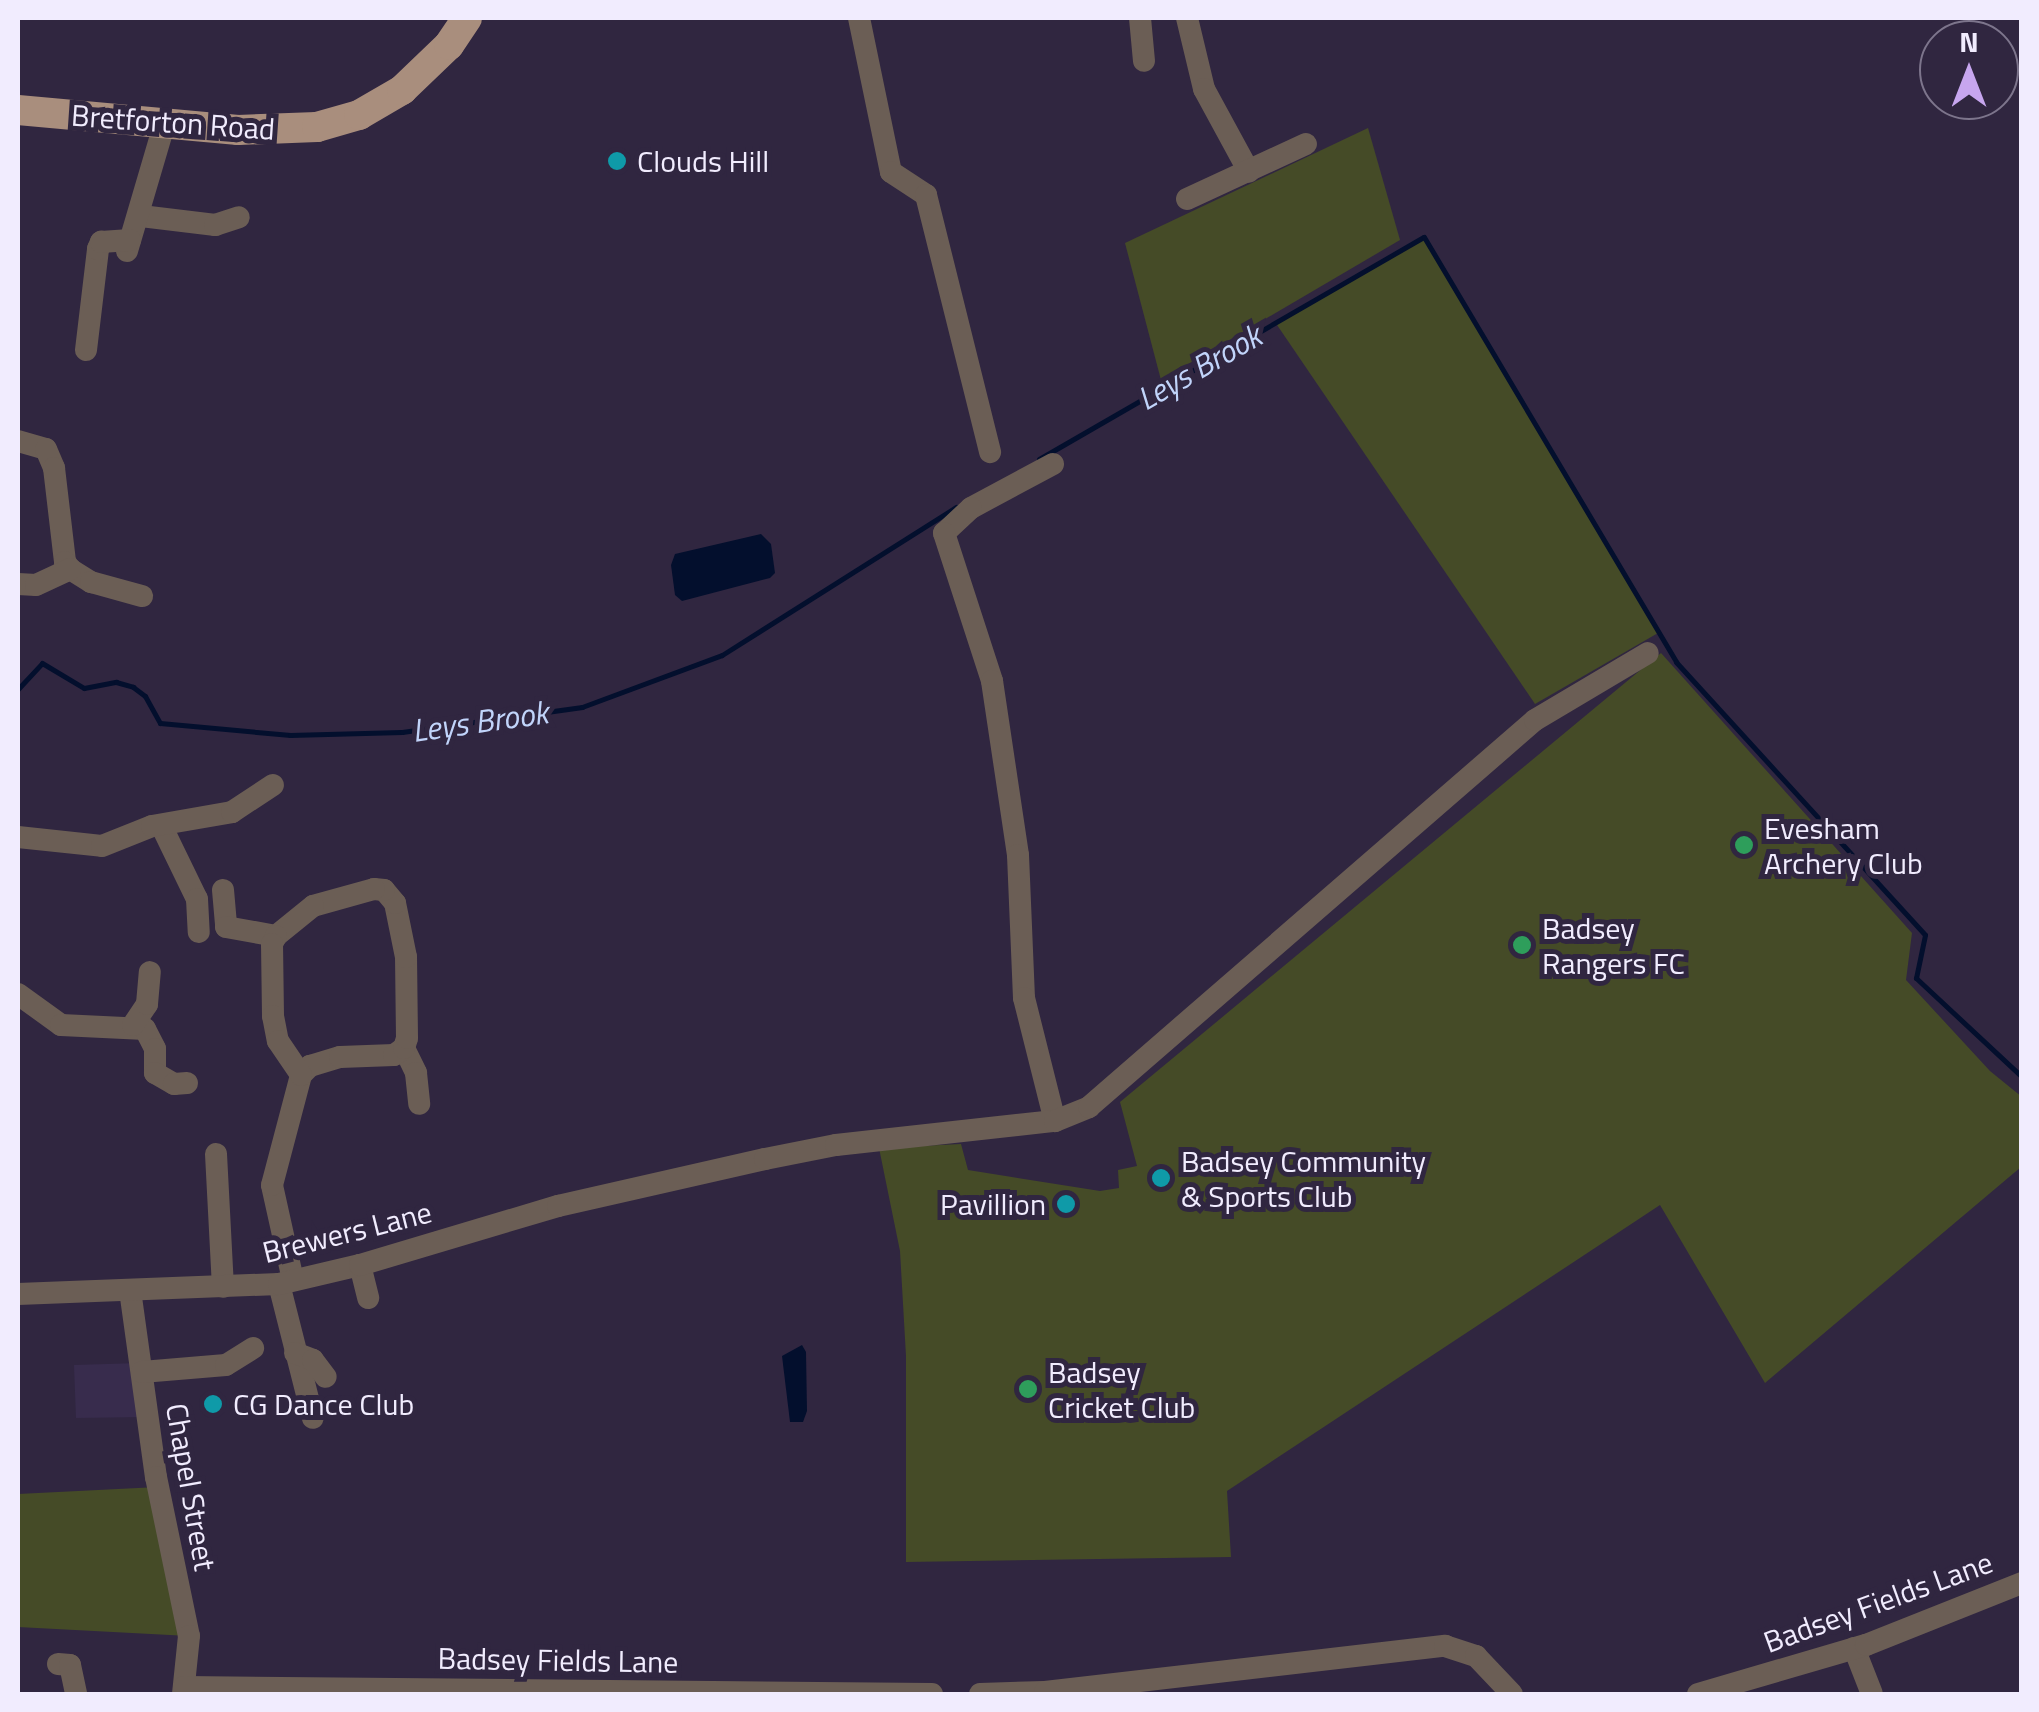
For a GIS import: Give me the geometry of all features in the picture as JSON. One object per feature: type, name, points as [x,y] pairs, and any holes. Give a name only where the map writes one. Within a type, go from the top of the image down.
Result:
[{"type":"main road","name":"Bretforton Road","points":[[18,110],[164,126],[278,131],[359,116],[402,90],[427,68],[466,18]]},
{"type":"street","points":[[859,18],[892,172],[926,195],[990,452]]},
{"type":"street","points":[[1140,18],[1144,61]]},
{"type":"street","points":[[1187,18],[1204,89],[1260,167]]},
{"type":"street","points":[[86,350],[98,249],[101,242],[128,246],[164,126]]},
{"type":"street","points":[[1188,199],[1306,144]]},
{"type":"street","points":[[140,216],[215,226],[239,218]]},
{"type":"street","points":[[18,440],[46,449],[54,468],[63,549],[70,569],[90,582],[142,596]]},
{"type":"street","points":[[1053,464],[971,508],[944,533],[992,681],[1018,855],[1024,998],[1055,1121],[1089,1107],[1535,720],[1648,653]]},
{"type":"street","points":[[18,584],[36,585],[70,569]]},
{"type":"street","points":[[18,837],[102,846],[161,824],[232,812],[273,786]]},
{"type":"street","points":[[161,824],[197,900],[199,932]]},
{"type":"street","points":[[301,1075],[278,1041],[273,1016],[270,958],[276,936],[314,906],[374,888],[390,894],[406,957],[404,1048],[416,1074],[419,1104]]},
{"type":"street","points":[[224,890],[226,928],[276,936]]},
{"type":"street","points":[[132,1025],[147,1004],[150,972]]},
{"type":"street","points":[[18,994],[60,1025],[132,1025],[151,1036],[156,1072],[174,1084],[187,1083]]},
{"type":"street","points":[[313,1418],[296,1354],[272,1185],[274,1167],[301,1075],[310,1066],[340,1057],[387,1057],[404,1048]]},
{"type":"street","name":"Brewers Lane","points":[[18,1294],[286,1282],[360,1265],[567,1204],[836,1145],[1055,1121]]},
{"type":"street","points":[[216,1154],[223,1287]]},
{"type":"street","points":[[360,1265],[368,1298]]},
{"type":"street","name":"Chapel Street","points":[[130,1290],[156,1478],[189,1636],[184,1691]]},
{"type":"street","points":[[142,1372],[226,1365],[253,1348]]},
{"type":"street","points":[[296,1354],[314,1360],[326,1377]]},
{"type":"street","name":"Badsey Fields Lane","points":[[1698,1694],[1854,1648],[2022,1583]]},
{"type":"street","points":[[980,1694],[1185,1685],[1445,1646],[1476,1656],[1512,1694]]},
{"type":"street","points":[[1854,1648],[1872,1694]]},
{"type":"street","points":[[58,1664],[70,1666],[76,1694]]},
{"type":"street","name":"Badsey Fields Lane","points":[[184,1691],[932,1694]]},
{"type":"shaded area","points":[[140,1363],[145,1417],[76,1418],[74,1365]]},
{"type":"green space","points":[[1368,128],[1400,240],[1161,380],[1125,243]]},
{"type":"green space","points":[[1424,237],[1658,633],[1535,704],[1275,322]]},
{"type":"green space","points":[[1661,653],[1912,933],[1906,980],[1990,1071],[2022,1097],[2021,1167],[1765,1383],[1660,1205],[1227,1491],[1231,1557],[906,1562],[906,1356],[900,1251],[879,1148],[961,1144],[968,1170],[1100,1191],[1119,1188],[1118,1170],[1137,1166],[1120,1102]]},
{"type":"green space","points":[[158,1487],[189,1636],[18,1627],[18,1494]]},
{"type":"water","points":[[761,534],[771,544],[775,573],[770,578],[682,601],[675,595],[671,565],[675,554]]},
{"type":"water","points":[[802,1345],[806,1352],[807,1411],[803,1422],[790,1422],[782,1356]]},
{"type":"waterway","name":"Leys Brook","points":[[1039,459],[1424,237],[1676,662],[1925,935],[1916,978],[2022,1077]]},
{"type":"waterway","name":"Leys Brook","points":[[18,689],[42,663],[84,688],[116,682],[133,687],[145,696],[160,723],[290,735],[402,732],[582,707],[722,655],[956,507]]},
{"type":"place","name":"Clouds Hill","points":[[617,161]]},
{"type":"place","name":"Evesham Archery Club","points":[[1744,845]]},
{"type":"place","name":"Badsey Rangers FC","points":[[1522,945]]},
{"type":"place","name":"Badsey Community & Sports Club","points":[[1161,1178]]},
{"type":"place","name":"Pavillion","points":[[1066,1204]]},
{"type":"place","name":"Badsey Cricket Club","points":[[1028,1389]]},
{"type":"place","name":"CG Dance Club","points":[[213,1404]]}]
